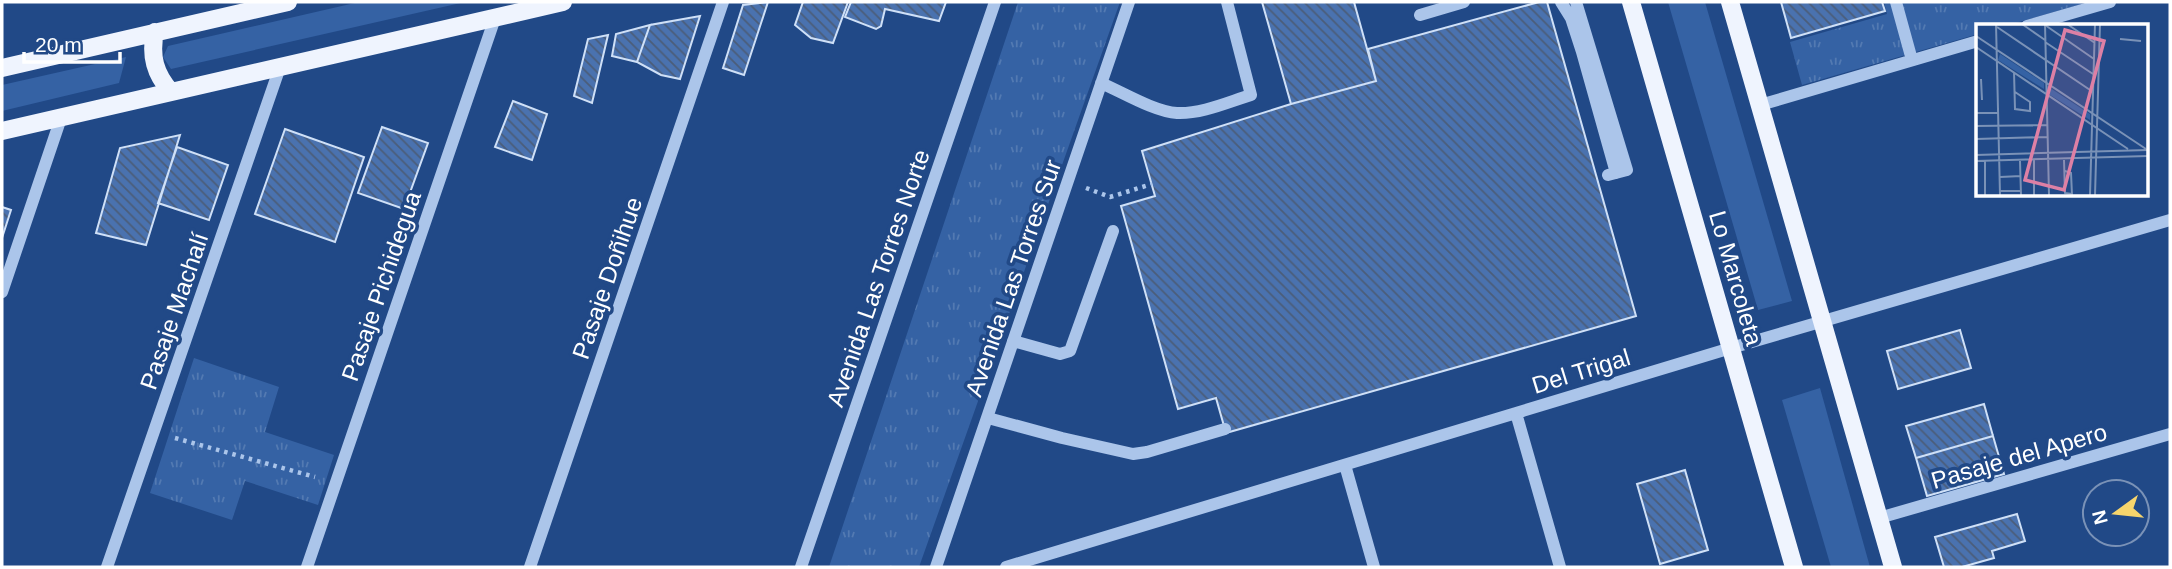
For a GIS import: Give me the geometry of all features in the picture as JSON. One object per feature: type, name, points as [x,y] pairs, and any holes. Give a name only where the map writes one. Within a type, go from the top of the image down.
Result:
[{"type":"main road","points":[[2,68],[283,2]]},
{"type":"main road","points":[[2,131],[495,18],[522,7],[563,2]]},
{"type":"main road","name":"Lo Marcoleta","points":[[1631,2],[1794,567]]},
{"type":"main road","points":[[1730,2],[1893,567]]},
{"type":"main road","points":[[155,32],[152,49],[154,65],[171,92]]},
{"type":"street","name":"Pasaje Doñihue","points":[[530,567],[723,2]]},
{"type":"street","name":"Avenida Las Torres Norte","points":[[801,567],[995,2]]},
{"type":"street","name":"Avenida Las Torres Sur","points":[[936,567],[1129,2]]},
{"type":"street","points":[[1101,83],[1164,111],[1176,113],[1192,112],[1251,95],[1227,2]]},
{"type":"street","points":[[1420,15],[1464,2]]},
{"type":"street","points":[[1561,2],[1571,18],[1617,173],[1576,2]]},
{"type":"street","points":[[1896,2],[1912,60]]},
{"type":"street","points":[[2034,24],[2110,2]]},
{"type":"street","name":"Pasaje Pichidegua","points":[[307,567],[495,18]]},
{"type":"street","points":[[1760,105],[1976,42]]},
{"type":"street","name":"Pasaje Machalí","points":[[107,567],[279,67]]},
{"type":"street","points":[[2,292],[61,118]]},
{"type":"street","name":"Del Trigal","points":[[1006,567],[1731,348],[2170,220]]},
{"type":"street","points":[[1013,341],[1060,354],[1070,351],[1113,231]]},
{"type":"street","points":[[1516,413],[1560,567]]},
{"type":"street","points":[[988,418],[1062,439],[1133,454],[1147,453],[1225,429]]},
{"type":"street","name":"Pasaje del Apero","points":[[1879,518],[2170,434]]},
{"type":"street","points":[[1345,465],[1374,567]]},
{"type":"path","points":[[1068,181],[1110,197],[1152,184]]},
{"type":"path","points":[[154,432],[336,483]]},
{"type":"green space","points":[[359,2],[465,2],[171,69],[163,57],[168,46]]},
{"type":"green space","points":[[1018,2],[1120,2],[919,567],[829,567]]},
{"type":"green space","points":[[1668,2],[1705,2],[1792,301],[1758,310]]},
{"type":"green space","points":[[1884,2],[2089,2],[2012,24],[1976,24],[1976,35],[1802,85],[1790,42],[1887,14]]},
{"type":"green space","points":[[126,57],[119,83],[2,111],[2,85]]},
{"type":"green space","points":[[194,358],[279,387],[265,432],[334,455],[318,505],[245,481],[232,520],[150,493]]},
{"type":"green space","points":[[1820,388],[1870,567],[1831,567],[1782,400]]},
{"type":"building","points":[[768,2],[744,75],[723,68],[743,5]]},
{"type":"building","points":[[803,2],[848,2],[833,43],[811,38],[795,25]]},
{"type":"building","points":[[851,2],[946,2],[939,21],[885,9],[881,26],[876,29],[845,17]]},
{"type":"building","points":[[1262,2],[1354,2],[1376,81],[1291,104]]},
{"type":"building","points":[[1547,2],[1636,316],[1226,433],[1216,398],[1178,409],[1121,206],[1155,196],[1142,151],[1291,104],[1376,81],[1368,49]]},
{"type":"building","points":[[1781,2],[1882,2],[1885,11],[1791,38]]},
{"type":"building","points":[[700,16],[680,79],[661,75],[637,62],[650,25]]},
{"type":"building","points":[[650,25],[637,62],[612,56],[616,34]]},
{"type":"building","points":[[608,35],[592,103],[574,96],[588,39]]},
{"type":"building","points":[[513,101],[547,114],[532,160],[495,147]]},
{"type":"building","points":[[382,127],[428,143],[404,209],[358,193]]},
{"type":"building","points":[[285,129],[364,157],[335,242],[255,214]]},
{"type":"building","points":[[180,135],[146,245],[96,233],[120,148]]},
{"type":"building","points":[[177,147],[228,165],[209,220],[158,203]]},
{"type":"building","points":[[2,207],[11,210],[2,238]]},
{"type":"building","points":[[1960,330],[1971,368],[1898,389],[1887,351]]},
{"type":"building","points":[[1984,404],[1993,436],[1916,458],[1906,426]]},
{"type":"building","points":[[1993,436],[2004,474],[1927,496],[1916,458]]},
{"type":"building","points":[[1685,470],[1708,550],[1660,564],[1637,484]]},
{"type":"building","points":[[2017,514],[2025,541],[1992,551],[1994,558],[1962,567],[1944,567],[1935,537]]}]
